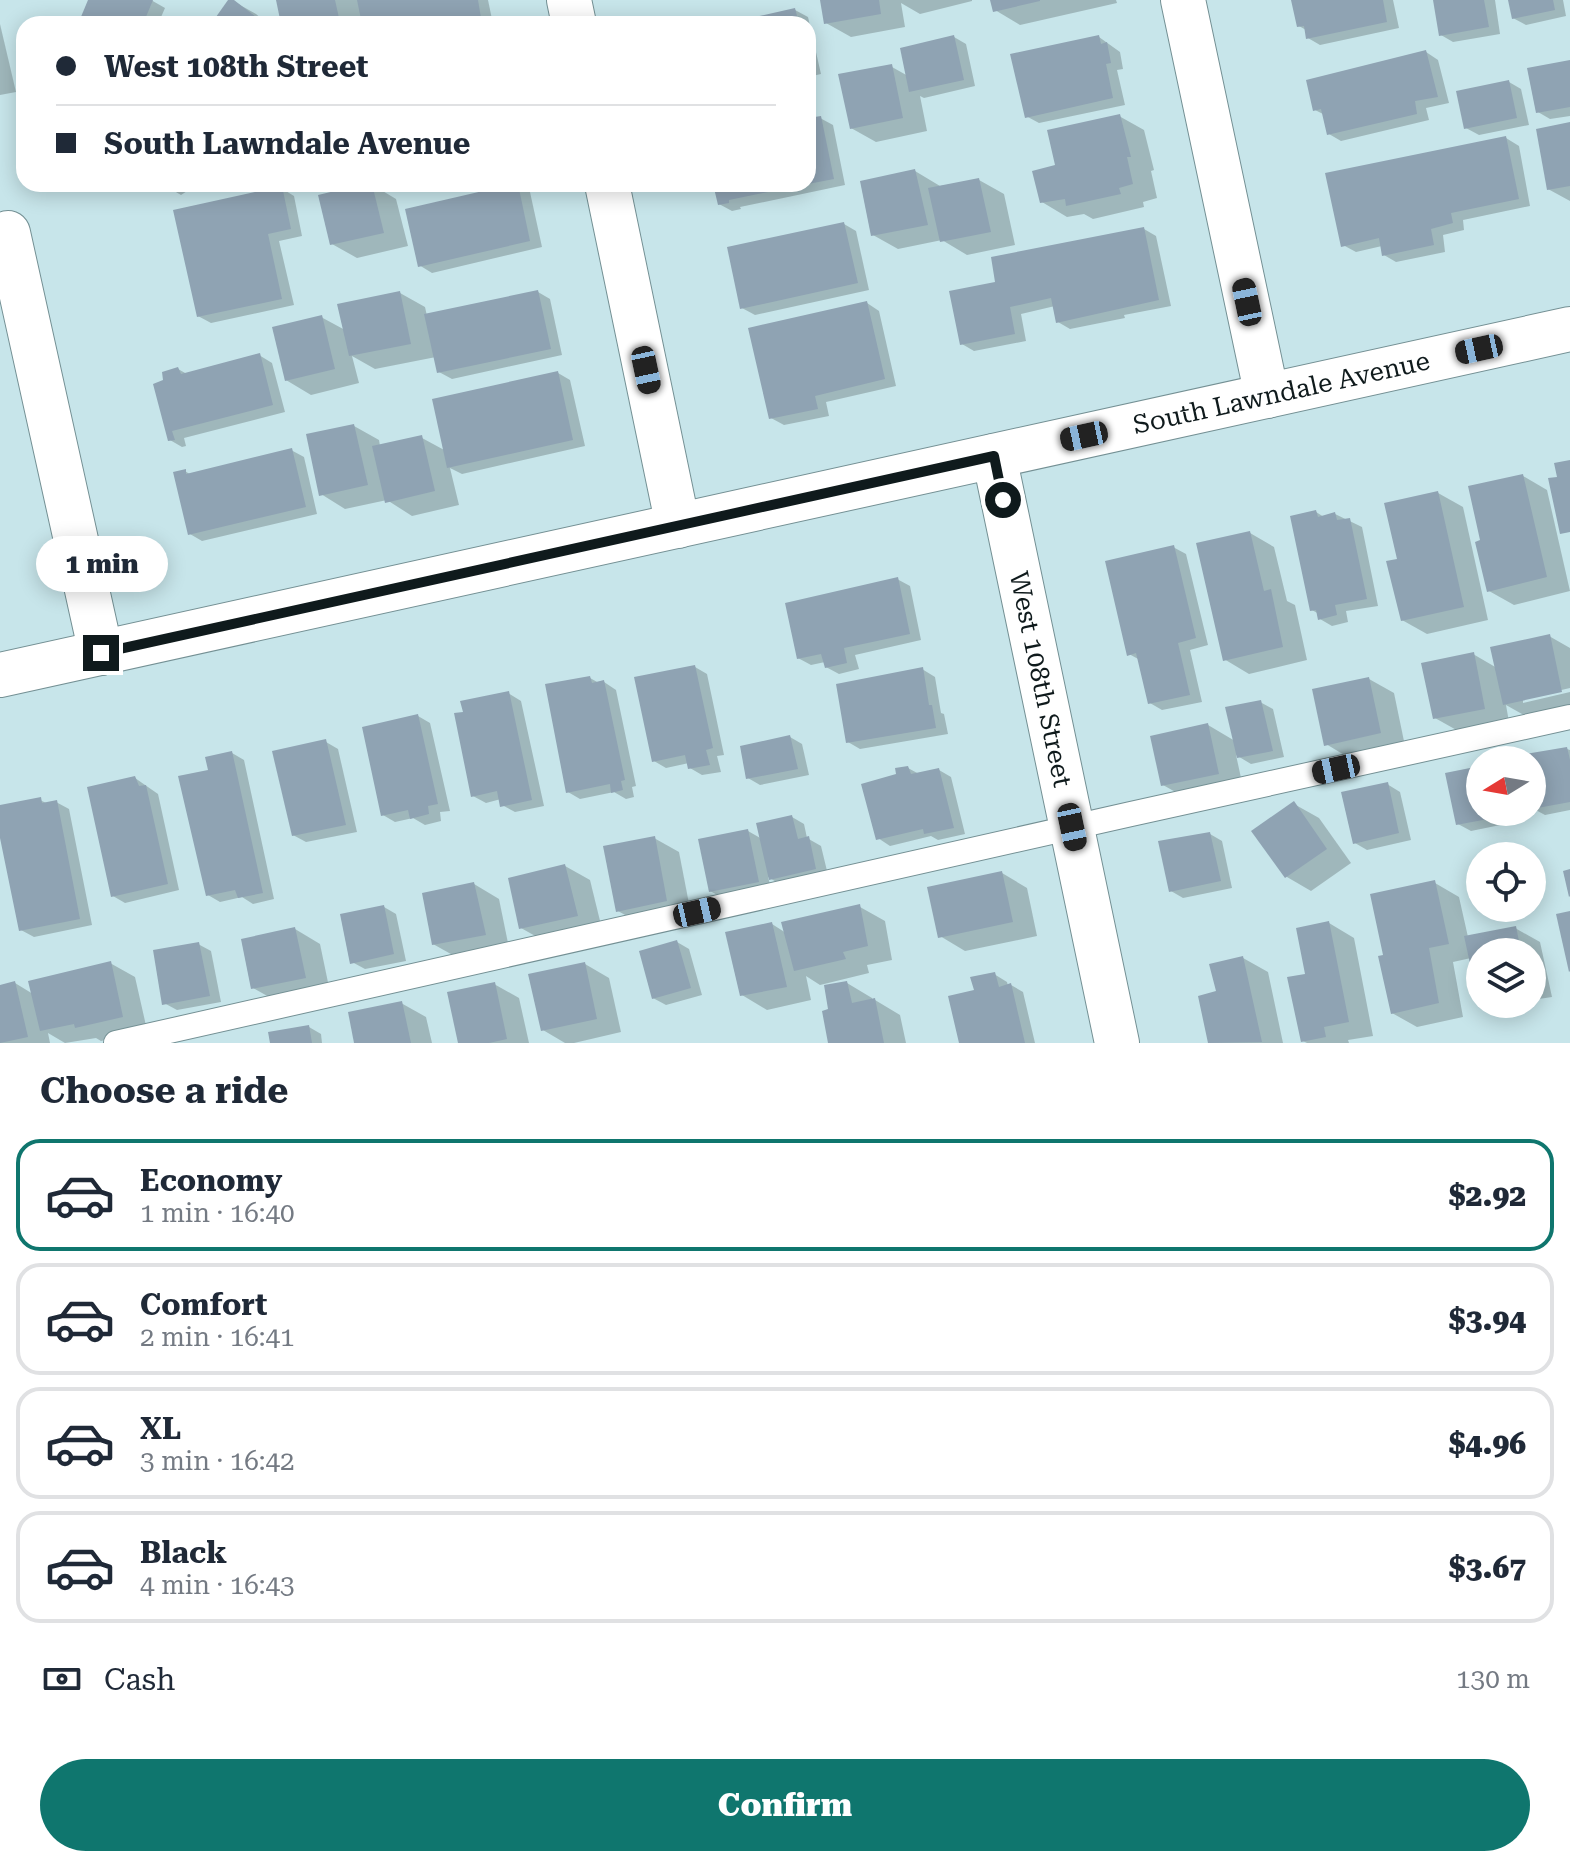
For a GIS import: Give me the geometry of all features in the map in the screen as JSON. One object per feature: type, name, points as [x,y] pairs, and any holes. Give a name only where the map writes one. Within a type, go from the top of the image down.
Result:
[{"type":"street","points":[[1183,0],[1267,396]]},
{"type":"street","points":[[609,192],[678,526]]},
{"type":"street","points":[[8,233],[101,653]]},
{"type":"street","name":"South Lawndale Avenue","points":[[0,675],[1570,329]]},
{"type":"street","name":"West 108th Street","points":[[994,456],[1117,1043]]},
{"type":"lane","points":[[116,1043],[1570,717]]},
{"type":"building","points":[[88,0],[153,0],[146,16],[81,16]]},
{"type":"building","points":[[228,0],[234,0],[255,16],[217,16]]},
{"type":"building","points":[[276,0],[335,0],[339,16],[279,16]]},
{"type":"building","points":[[357,0],[478,0],[481,16],[360,16]]},
{"type":"building","points":[[820,0],[879,0],[881,14],[824,24]]},
{"type":"building","points":[[990,0],[1040,0],[1040,1],[993,12]]},
{"type":"building","points":[[1291,0],[1383,0],[1387,22],[1306,39],[1304,26],[1297,27]]},
{"type":"building","points":[[1433,0],[1484,0],[1489,27],[1439,36]]},
{"type":"building","points":[[1508,0],[1553,0],[1555,10],[1512,19]]},
{"type":"building","points":[[795,8],[797,16],[759,16]]},
{"type":"building","points":[[954,35],[964,80],[909,92],[900,48]]},
{"type":"building","points":[[1099,35],[1101,44],[1107,42],[1111,63],[1106,64],[1113,98],[1025,118],[1010,54]]},
{"type":"building","points":[[1426,50],[1438,97],[1415,101],[1417,114],[1327,135],[1321,109],[1313,111],[1306,80]]},
{"type":"building","points":[[1570,60],[1570,107],[1536,113],[1527,68]]},
{"type":"building","points":[[892,64],[903,118],[850,129],[838,74]]},
{"type":"building","points":[[1509,80],[1517,118],[1464,129],[1456,91]]},
{"type":"building","points":[[1120,114],[1131,157],[1127,157],[1133,184],[1119,188],[1121,194],[1066,206],[1065,199],[1040,203],[1032,171],[1055,165],[1047,130]]},
{"type":"building","points":[[821,116],[834,179],[816,182],[816,117]]},
{"type":"building","points":[[1570,122],[1570,186],[1547,190],[1536,129]]},
{"type":"building","points":[[1506,136],[1519,199],[1451,213],[1453,223],[1431,229],[1434,245],[1382,256],[1379,238],[1341,247],[1325,173]]},
{"type":"building","points":[[915,169],[928,225],[871,236],[860,181]]},
{"type":"building","points":[[979,178],[991,232],[940,242],[928,188]]},
{"type":"building","points":[[255,192],[283,192],[291,229],[268,234],[282,299],[197,317],[173,210]]},
{"type":"building","points":[[374,192],[384,233],[330,245],[318,195]]},
{"type":"building","points":[[478,192],[520,192],[530,241],[418,267],[405,209]]},
{"type":"building","points":[[715,192],[768,192],[729,200],[729,203],[718,205]]},
{"type":"building","points":[[844,222],[858,283],[740,309],[727,247]]},
{"type":"building","points":[[1144,227],[1159,300],[1056,323],[1051,298],[1010,307],[1015,334],[960,345],[949,291],[995,282],[991,257]]},
{"type":"building","points":[[538,290],[551,349],[437,373],[424,314]]},
{"type":"building","points":[[400,291],[411,344],[349,356],[337,304]]},
{"type":"building","points":[[867,301],[885,379],[815,396],[818,409],[769,419],[748,328]]},
{"type":"building","points":[[322,315],[335,369],[285,381],[272,327]]},
{"type":"building","points":[[260,353],[273,405],[172,431],[175,440],[168,441],[153,384],[163,380],[162,372],[178,367],[181,374]]},
{"type":"building","points":[[558,371],[573,440],[447,468],[432,399]]},
{"type":"building","points":[[354,424],[368,485],[319,496],[306,434]]},
{"type":"building","points":[[422,435],[435,491],[385,503],[372,446]]},
{"type":"building","points":[[292,448],[306,507],[188,535],[173,472],[186,469],[186,474]]},
{"type":"building","points":[[1570,460],[1570,532],[1560,534],[1548,478],[1557,477],[1554,463]]},
{"type":"building","points":[[1523,474],[1547,577],[1487,592],[1475,542],[1480,540],[1468,486]]},
{"type":"building","points":[[1438,491],[1464,607],[1401,621],[1386,561],[1397,559],[1384,503]]},
{"type":"building","points":[[1316,510],[1318,517],[1335,512],[1337,520],[1350,518],[1367,599],[1335,605],[1337,615],[1318,620],[1316,610],[1310,611],[1290,516]]},
{"type":"building","points":[[1250,531],[1264,591],[1271,589],[1283,647],[1223,661],[1196,543]]},
{"type":"building","points":[[1174,545],[1196,638],[1178,643],[1190,695],[1148,704],[1136,653],[1127,656],[1105,561]]},
{"type":"building","points":[[898,577],[910,634],[844,648],[847,663],[825,668],[821,654],[797,659],[785,603]]},
{"type":"building","points":[[1550,634],[1562,692],[1503,705],[1490,647]]},
{"type":"building","points":[[1474,652],[1485,709],[1433,719],[1421,663]]},
{"type":"building","points":[[695,665],[713,748],[706,750],[710,765],[688,769],[685,755],[652,762],[634,677]]},
{"type":"building","points":[[923,667],[936,728],[846,743],[836,684]]},
{"type":"building","points":[[590,676],[592,683],[604,680],[625,780],[621,781],[623,790],[611,793],[610,784],[566,793],[545,684]]},
{"type":"building","points":[[1369,677],[1381,733],[1324,746],[1312,689]]},
{"type":"building","points":[[509,691],[532,800],[500,807],[497,791],[471,797],[454,713],[463,712],[460,701]]},
{"type":"building","points":[[1261,700],[1273,751],[1237,758],[1225,707]]},
{"type":"building","points":[[418,714],[438,804],[428,806],[429,814],[410,819],[408,810],[381,816],[362,727]]},
{"type":"building","points":[[1208,723],[1219,774],[1161,786],[1150,736]]},
{"type":"building","points":[[790,735],[798,769],[746,779],[740,746]]},
{"type":"building","points":[[326,739],[346,825],[292,836],[272,751]]},
{"type":"building","points":[[1567,747],[1570,802],[1546,806],[1546,751]]},
{"type":"building","points":[[232,751],[263,893],[238,898],[235,890],[206,896],[178,776],[208,770],[205,757]]},
{"type":"building","points":[[908,766],[911,774],[939,768],[954,828],[924,834],[923,829],[876,840],[861,784],[896,774],[895,768]]},
{"type":"building","points":[[1466,769],[1466,823],[1456,825],[1445,773]]},
{"type":"building","points":[[135,776],[139,786],[146,785],[168,884],[111,897],[87,787]]},
{"type":"building","points":[[1388,782],[1399,833],[1353,844],[1341,792]]},
{"type":"building","points":[[41,797],[42,803],[57,800],[80,919],[19,931],[0,838],[0,805]]},
{"type":"building","points":[[1294,801],[1327,849],[1285,878],[1251,831]]},
{"type":"building","points":[[792,815],[798,839],[809,836],[816,869],[769,880],[756,823]]},
{"type":"building","points":[[748,829],[759,882],[709,892],[698,839]]},
{"type":"building","points":[[1210,832],[1221,881],[1169,892],[1158,841]]},
{"type":"building","points":[[655,836],[667,901],[616,912],[603,846]]},
{"type":"building","points":[[565,864],[578,916],[519,929],[508,878]]},
{"type":"building","points":[[1570,869],[1570,896],[1569,897],[1563,871]]},
{"type":"building","points":[[1002,871],[1013,922],[938,938],[927,887]]},
{"type":"building","points":[[1435,880],[1449,944],[1429,948],[1439,1003],[1391,1014],[1378,956],[1383,955],[1370,894]]},
{"type":"building","points":[[474,882],[486,935],[432,945],[422,893]]},
{"type":"building","points":[[860,904],[868,946],[843,952],[846,959],[794,971],[781,922]]},
{"type":"building","points":[[384,905],[394,954],[350,964],[340,914]]},
{"type":"building","points":[[1570,911],[1570,971],[1569,972],[1556,914]]},
{"type":"building","points":[[1329,921],[1349,1022],[1324,1027],[1326,1037],[1301,1042],[1287,977],[1305,974],[1296,928]]},
{"type":"building","points":[[772,922],[787,987],[740,996],[725,932]]},
{"type":"building","points":[[1516,926],[1518,938],[1466,938],[1466,945],[1464,936]]},
{"type":"building","points":[[295,927],[306,978],[251,989],[241,939]]},
{"type":"building","points":[[677,940],[691,988],[652,999],[639,951]]},
{"type":"building","points":[[199,942],[210,996],[162,1005],[153,950]]},
{"type":"building","points":[[1243,956],[1262,1042],[1208,1043],[1198,996],[1216,991],[1209,964]]},
{"type":"building","points":[[111,961],[123,1017],[75,1028],[74,1024],[40,1031],[28,981]]},
{"type":"building","points":[[585,962],[597,1019],[541,1031],[528,974]]},
{"type":"building","points":[[995,972],[999,987],[1011,983],[1025,1043],[959,1043],[948,996],[974,990],[970,977]]},
{"type":"building","points":[[15,981],[28,1037],[0,1043],[0,985]]},
{"type":"building","points":[[847,981],[852,1003],[875,998],[884,1043],[828,1043],[822,1011],[828,1009],[824,985]]},
{"type":"building","points":[[495,982],[507,1039],[489,1043],[458,1043],[447,992]]},
{"type":"building","points":[[402,1001],[411,1043],[354,1043],[348,1012]]},
{"type":"building","points":[[309,1025],[312,1043],[270,1043],[268,1032]]},
{"type":"route","points":[[101,653],[994,456],[1003,500]]}]
